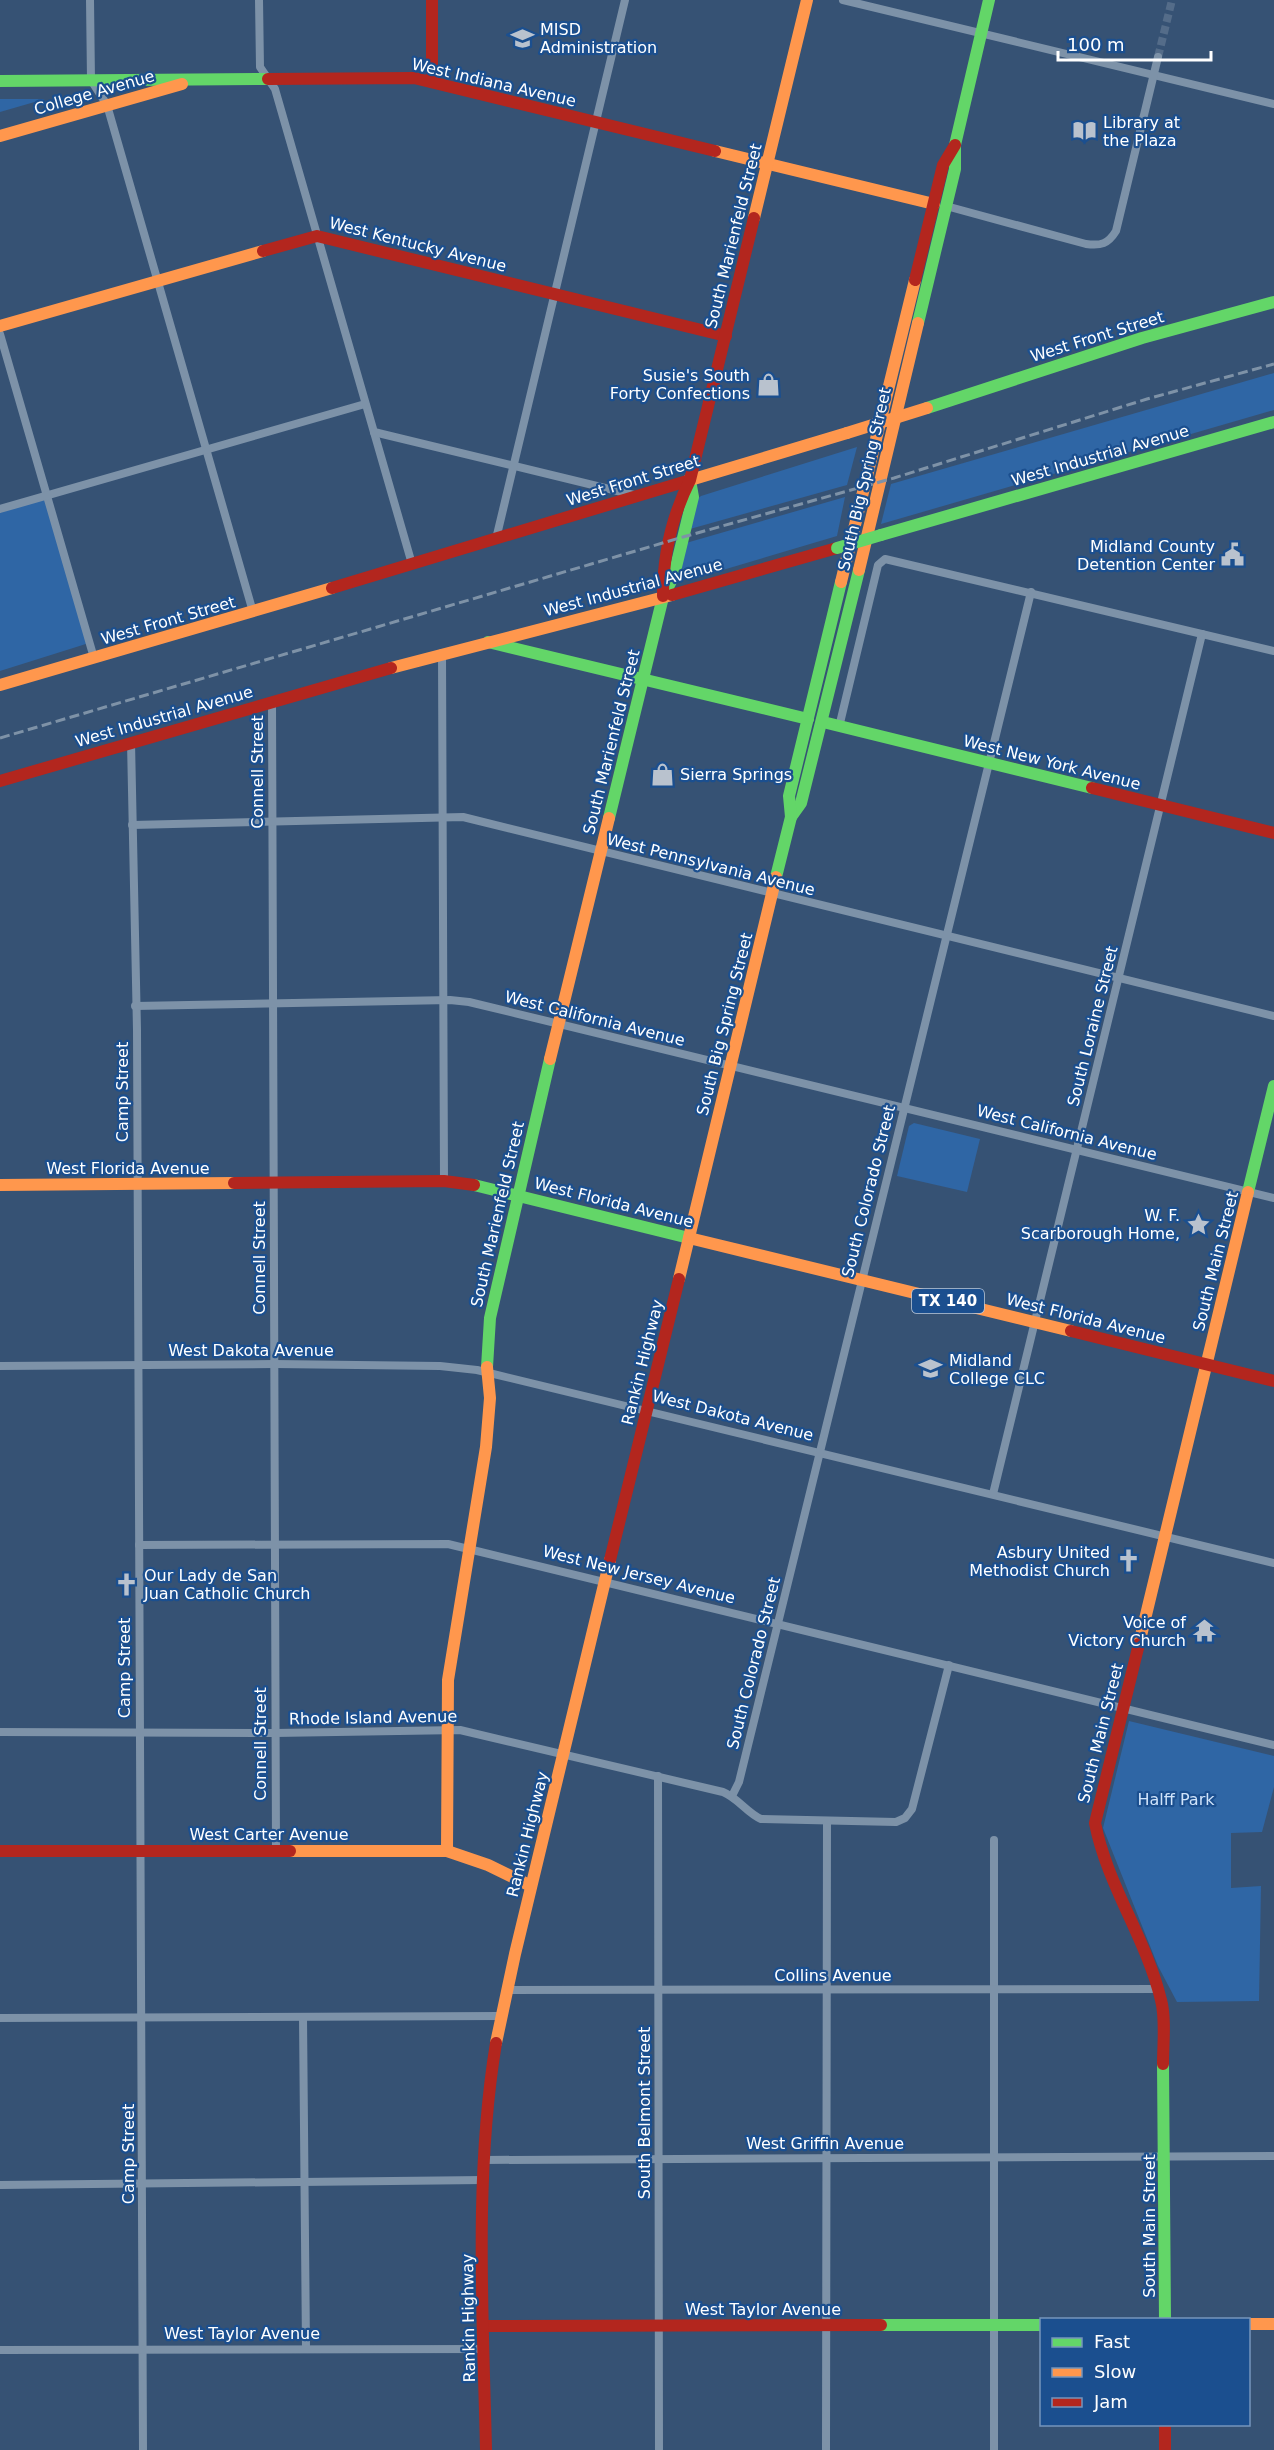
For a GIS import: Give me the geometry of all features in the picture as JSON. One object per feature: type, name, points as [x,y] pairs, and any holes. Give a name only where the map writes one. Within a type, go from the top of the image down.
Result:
[{"type":"main road","points":[[432,0],[432,82]]},
{"type":"main road","name":"South Marienfeld Street","points":[[447,1851],[451,1656],[483,1471],[490,1411],[486,1356],[488,1329],[517,1195],[663,597],[661,577],[680,499],[690,480],[807,0]]},
{"type":"main road","name":"South Big Spring Street","points":[[791,818],[801,803],[823,722],[940,205],[943,165],[955,145],[989,0]]},
{"type":"main road","name":"West Indiana Avenue","points":[[0,81],[414,78],[940,205]]},
{"type":"main road","name":"College Avenue","points":[[0,136],[197,79]]},
{"type":"main road","name":"South Big Spring Street","points":[[689,1238],[791,818],[789,796],[940,205]]},
{"type":"main road","name":"West Kentucky Avenue","points":[[0,326],[317,236],[726,336]]},
{"type":"main road","name":"West Front Street","points":[[0,685],[253,612],[847,433],[1142,338],[1274,302]]},
{"type":"main road","name":"West Industrial Avenue","points":[[0,781],[442,653],[663,597],[1274,422]]},
{"type":"main road","points":[[485,642],[808,719]]},
{"type":"main road","name":"West New York Avenue","points":[[823,722],[1274,833]]},
{"type":"main road","name":"South Main Street","points":[[1165,2318],[1166,2157],[1163,2010],[1159,1989],[1100,1848],[1095,1832],[1096,1818],[1274,1086]]},
{"type":"main road","name":"West Florida Avenue","points":[[0,1185],[444,1181],[465,1183],[1207,1365]]},
{"type":"main road","name":"Rankin Highway","points":[[486,2450],[484,2160],[493,2066],[501,2016],[689,1238]]},
{"type":"main road","name":"TX 140","points":[[1207,1365],[1274,1381]]},
{"type":"main road","name":"West Carter Avenue","points":[[0,1851],[447,1851],[488,1865],[531,1886]]},
{"type":"main road","points":[[1250,2324],[1274,2324]]},
{"type":"main road","name":"West Taylor Avenue","points":[[484,2326],[1040,2325]]},
{"type":"main road","points":[[1165,2426],[1165,2450]]},
{"type":"street","points":[[90,0],[91,80],[107,105],[253,612]]},
{"type":"street","points":[[259,0],[260,67],[275,88],[412,564]]},
{"type":"street","points":[[496,539],[625,0]]},
{"type":"street","points":[[843,0],[1274,104]]},
{"type":"street","points":[[940,205],[1099,246],[1111,240],[1116,231],[1158,57]]},
{"type":"street","points":[[0,334],[94,658]]},
{"type":"street","points":[[0,509],[365,404]]},
{"type":"street","points":[[374,432],[637,496]]},
{"type":"street","name":"South Big Spring Street","points":[[839,727],[878,566],[882,560],[891,559],[1031,592]]},
{"type":"street","points":[[1031,592],[1274,651]]},
{"type":"street","name":"South Colorado Street","points":[[732,1796],[739,1782],[1031,592]]},
{"type":"street","name":"South Loraine Street","points":[[993,1494],[1202,634]]},
{"type":"street","points":[[442,653],[444,1181]]},
{"type":"street","name":"Connell Street","points":[[272,702],[276,1850]]},
{"type":"street","name":"Camp Street","points":[[131,742],[137,1030],[144,2450]]},
{"type":"street","name":"West Pennsylvania Avenue","points":[[132,825],[463,817],[1274,1016]]},
{"type":"street","name":"West California Avenue","points":[[135,1006],[443,1000],[469,1002],[1274,1198]]},
{"type":"street","name":"West Dakota Avenue","points":[[0,1366],[274,1364],[440,1366],[488,1372],[1274,1563]]},
{"type":"street","name":"West New Jersey Avenue","points":[[139,1545],[448,1544],[1274,1745]]},
{"type":"street","name":"Rhode Island Avenue","points":[[0,1732],[471,1731],[732,1796],[761,1819],[896,1821],[908,1815],[912,1809],[949,1665]]},
{"type":"street","name":"South Belmont Street","points":[[658,1776],[659,2450]]},
{"type":"street","points":[[826,2450],[827,1821]]},
{"type":"street","points":[[994,1840],[994,2450]]},
{"type":"street","name":"Collins Avenue","points":[[507,1990],[1159,1989]]},
{"type":"street","points":[[303,2016],[306,2349]]},
{"type":"street","points":[[0,2018],[501,2016]]},
{"type":"street","name":"West Griffin Avenue","points":[[484,2160],[1274,2156]]},
{"type":"street","points":[[0,2185],[484,2180]]},
{"type":"street","name":"West Taylor Avenue","points":[[0,2350],[485,2349]]},
{"type":"green space","points":[[0,99],[45,99],[0,112]]},
{"type":"green space","points":[[1274,373],[1274,410],[881,524],[891,484]]},
{"type":"green space","points":[[857,447],[847,485],[690,529],[697,499],[701,496]]},
{"type":"green space","points":[[47,496],[89,643],[0,671],[0,509]]},
{"type":"green space","points":[[845,497],[837,536],[689,580],[683,572],[682,563],[686,543]]},
{"type":"green space","points":[[914,1123],[980,1139],[967,1192],[897,1176],[909,1126]]},
{"type":"green space","name":"Halff Park","points":[[1129,1721],[1274,1756],[1274,1787],[1262,1832],[1231,1833],[1231,1888],[1261,1886],[1259,2001],[1177,2002],[1158,1966],[1103,1828]]},
{"type":"tunnel","points":[[1158,57],[1172,0]]},
{"type":"railway","points":[[0,738],[683,537],[894,478],[1147,399],[1274,364]]},
{"type":"traffic: fast","points":[[918,323],[955,169],[955,145],[989,0]]},
{"type":"traffic: fast","points":[[0,81],[268,79]]},
{"type":"traffic: fast","points":[[927,408],[1142,338],[1274,302]]},
{"type":"traffic: fast","points":[[881,535],[1274,422]]},
{"type":"traffic: fast","points":[[609,818],[663,597],[674,575],[693,497],[690,480]]},
{"type":"traffic: fast","points":[[837,548],[881,535]]},
{"type":"traffic: fast","points":[[791,817],[801,803],[859,570]]},
{"type":"traffic: fast","points":[[776,877],[791,817],[789,796],[841,582]]},
{"type":"traffic: fast","points":[[488,642],[808,719]]},
{"type":"traffic: fast","points":[[823,722],[1092,788]]},
{"type":"traffic: fast","points":[[487,1367],[490,1318],[550,1059]]},
{"type":"traffic: fast","points":[[1248,1192],[1274,1086]]},
{"type":"traffic: fast","points":[[474,1185],[689,1238]]},
{"type":"traffic: fast","points":[[1163,2064],[1165,2318]]},
{"type":"traffic: fast","points":[[881,2325],[1040,2325]]},
{"type":"traffic: slow","points":[[754,218],[807,0]]},
{"type":"traffic: slow","points":[[0,136],[182,84]]},
{"type":"traffic: slow","points":[[715,151],[934,204]]},
{"type":"traffic: slow","points":[[0,326],[263,251]]},
{"type":"traffic: slow","points":[[841,582],[915,280]]},
{"type":"traffic: slow","points":[[859,570],[918,323]]},
{"type":"traffic: slow","points":[[847,433],[927,408]]},
{"type":"traffic: slow","points":[[687,481],[847,433]]},
{"type":"traffic: slow","points":[[0,685],[332,588]]},
{"type":"traffic: slow","points":[[391,668],[672,595]]},
{"type":"traffic: slow","points":[[550,1059],[609,818]]},
{"type":"traffic: slow","points":[[679,1279],[776,877]]},
{"type":"traffic: slow","points":[[0,1185],[234,1183]]},
{"type":"traffic: slow","points":[[1139,1644],[1248,1192]]},
{"type":"traffic: slow","points":[[689,1238],[1071,1331]]},
{"type":"traffic: slow","points":[[447,1851],[448,1680],[486,1447],[490,1398],[487,1367]]},
{"type":"traffic: slow","points":[[496,2043],[515,1954],[610,1560]]},
{"type":"traffic: slow","points":[[290,1851],[447,1851],[488,1865],[531,1886]]},
{"type":"traffic: slow","points":[[1250,2324],[1274,2324]]},
{"type":"traffic: jam","points":[[432,0],[432,82]]},
{"type":"traffic: jam","points":[[268,79],[414,78],[715,151]]},
{"type":"traffic: jam","points":[[915,280],[943,165],[955,145]]},
{"type":"traffic: jam","points":[[663,596],[670,536],[678,508],[690,480],[754,218]]},
{"type":"traffic: jam","points":[[263,251],[317,236],[726,336]]},
{"type":"traffic: jam","points":[[332,588],[687,481]]},
{"type":"traffic: jam","points":[[672,595],[837,548]]},
{"type":"traffic: jam","points":[[0,781],[391,668]]},
{"type":"traffic: jam","points":[[1092,788],[1274,833]]},
{"type":"traffic: jam","points":[[234,1183],[444,1181],[474,1185]]},
{"type":"traffic: jam","points":[[610,1560],[679,1279]]},
{"type":"traffic: jam","points":[[1071,1331],[1274,1381]]},
{"type":"traffic: jam","points":[[1139,1644],[1095,1823],[1108,1868],[1146,1955],[1163,2007],[1163,2064]]},
{"type":"traffic: jam","points":[[0,1851],[290,1851]]},
{"type":"traffic: jam","points":[[486,2450],[482,2195],[489,2093],[496,2043]]},
{"type":"traffic: jam","points":[[484,2326],[881,2325]]},
{"type":"traffic: jam","points":[[1165,2426],[1165,2450]]},
{"type":"place","name":"MISD Administration","points":[[522,38]]},
{"type":"place","name":"Library at the Plaza","points":[[1085,131]]},
{"type":"place","name":"Susie's South Forty Confections","points":[[768,384]]},
{"type":"place","name":"Midland County Detention Center","points":[[1233,555]]},
{"type":"place","name":"Sierra Springs","points":[[662,774]]},
{"type":"place","name":"W. F. Scarborough Home,","points":[[1198,1224]]},
{"type":"place","name":"Midland College CLC","points":[[931,1369]]},
{"type":"place","name":"Asbury United Methodist Church","points":[[1128,1561]]},
{"type":"place","name":"Our Lady de San Juan Catholic Church","points":[[126,1584]]},
{"type":"place","name":"Voice of Victory Church","points":[[1204,1631]]}]
